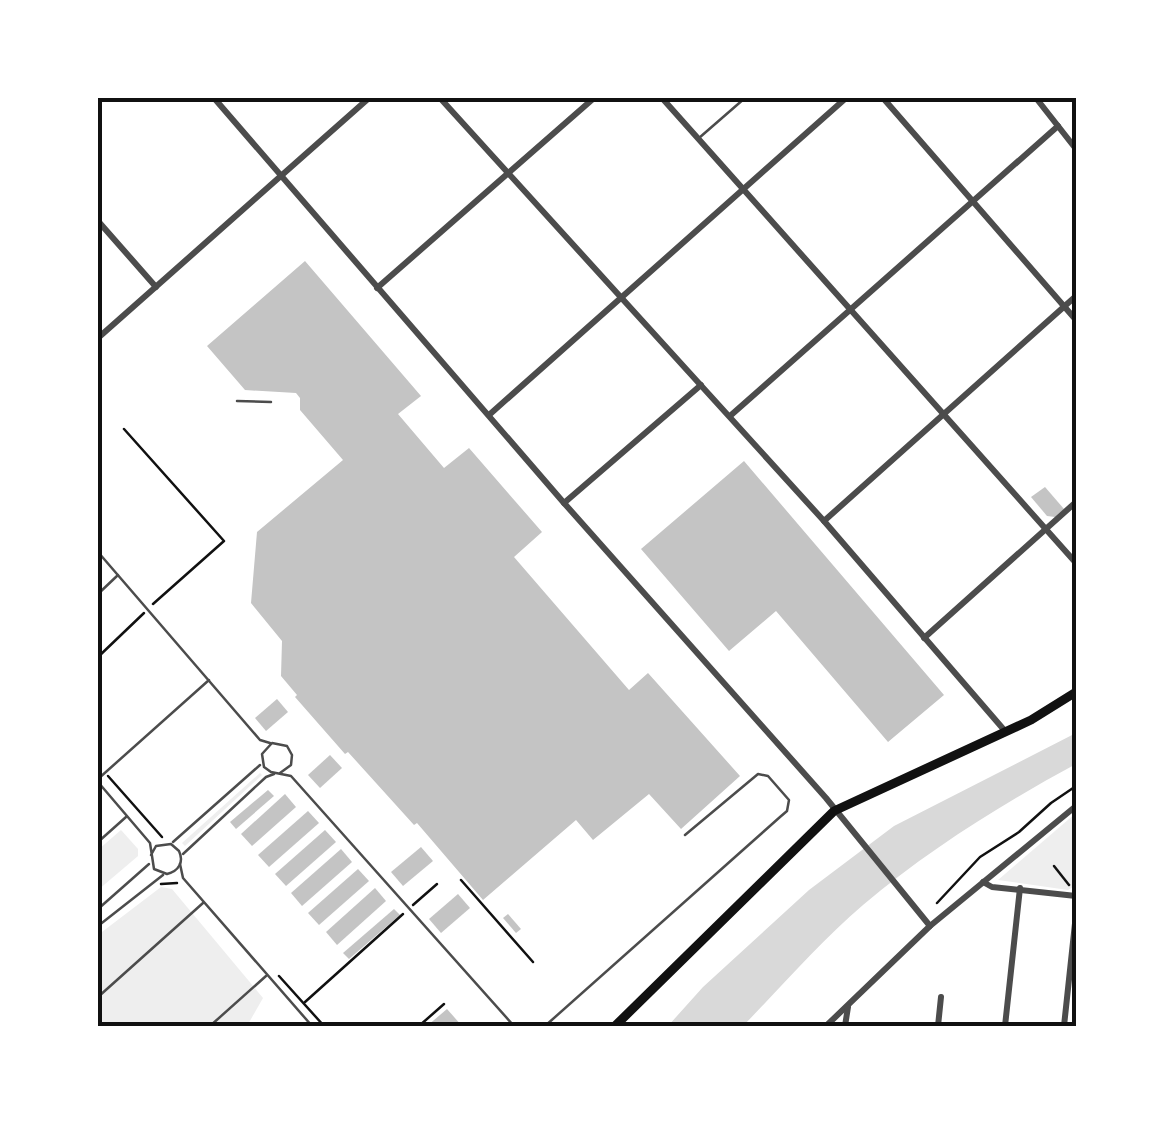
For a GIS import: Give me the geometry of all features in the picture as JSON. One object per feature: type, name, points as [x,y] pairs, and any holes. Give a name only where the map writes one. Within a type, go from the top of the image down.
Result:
[{"type":"main road","points":[[615,1026],[834,811],[1045,713],[1076,692]]},
{"type":"street","points":[[214,98],[930,926]]},
{"type":"street","points":[[98,338],[368,98]]},
{"type":"street","points":[[440,98],[824,521],[1006,732]]},
{"type":"street","points":[[378,288],[594,98]]},
{"type":"street","points":[[662,98],[1076,563]]},
{"type":"street","points":[[489,416],[846,98]]},
{"type":"street","points":[[883,98],[1076,320]]},
{"type":"street","points":[[1036,98],[1076,149]]},
{"type":"street","points":[[730,416],[1058,126]]},
{"type":"street","points":[[98,221],[156,287]]},
{"type":"street","points":[[824,521],[1076,296]]},
{"type":"street","points":[[564,503],[701,385]]},
{"type":"street","points":[[924,638],[1076,502]]},
{"type":"street","points":[[826,1026],[930,926],[1076,806]]},
{"type":"street","points":[[983,882],[1076,895]]},
{"type":"street","points":[[1005,1026],[1020,888]]},
{"type":"street","points":[[1064,1026],[1076,914]]},
{"type":"street","points":[[938,1026],[941,997]]},
{"type":"street","points":[[845,1026],[848,1006]]},
{"type":"lane","points":[[698,139],[744,98]]},
{"type":"lane","points":[[237,401],[271,402]]},
{"type":"lane","points":[[98,552],[260,740],[282,743],[290,750],[291,776]]},
{"type":"lane","points":[[98,594],[118,575]]},
{"type":"lane","points":[[98,909],[148,866],[150,843],[98,780],[209,680]]},
{"type":"lane","points":[[260,740],[264,767],[291,776],[514,1026]]},
{"type":"lane","points":[[150,843],[180,839],[259,767],[261,756],[272,743]]},
{"type":"lane","points":[[98,917],[100,924],[154,878],[176,870],[186,848],[266,777],[290,765]]},
{"type":"lane","points":[[545,1026],[780,818],[789,800],[768,776],[758,774],[685,835]]},
{"type":"lane","points":[[98,842],[127,816]]},
{"type":"lane","points":[[150,857],[164,843]]},
{"type":"lane","points":[[164,843],[176,846],[183,878],[312,1026]]},
{"type":"lane","points":[[150,857],[154,869],[183,878]]},
{"type":"lane","points":[[98,997],[204,902]]},
{"type":"lane","points":[[210,1026],[267,975]]},
{"type":"path","points":[[98,657],[224,541],[124,430]]},
{"type":"path","points":[[105,772],[162,837]]},
{"type":"path","points":[[938,903],[980,858],[1020,832],[1076,786]]},
{"type":"path","points":[[1054,866],[1076,895]]},
{"type":"path","points":[[461,880],[533,962]]},
{"type":"path","points":[[304,1003],[437,884]]},
{"type":"path","points":[[419,1026],[444,1004]]},
{"type":"shaded area","points":[[1076,733],[1076,764],[913,865],[832,934],[743,1026],[668,1026],[703,987],[809,890],[894,826]]},
{"type":"shaded area","points":[[260,773],[185,846],[182,843]]},
{"type":"shaded area","points":[[1076,813],[1073,887],[1068,890],[998,880]]},
{"type":"shaded area","points":[[121,830],[138,849],[138,856],[98,890],[98,850]]},
{"type":"shaded area","points":[[161,887],[172,889],[263,998],[247,1026],[98,1026],[98,935]]},
{"type":"building","points":[[305,261],[421,396],[398,414],[444,468],[469,448],[542,532],[514,557],[629,690],[648,673],[740,776],[681,829],[649,794],[593,840],[576,820],[483,900],[417,823],[414,825],[348,752],[345,754],[281,676],[282,641],[251,603],[257,532],[343,460],[300,410],[296,393],[245,390],[207,346]]},
{"type":"building","points":[[744,461],[944,695],[888,742],[776,611],[729,651],[641,549]]},
{"type":"building","points":[[1045,487],[1064,509],[1055,517],[1047,516],[1031,497]]},
{"type":"building","points":[[277,699],[288,712],[266,731],[255,718]]},
{"type":"building","points":[[330,755],[342,768],[320,788],[308,775]]},
{"type":"building","points":[[268,790],[274,796],[236,829],[230,822]]},
{"type":"building","points":[[285,794],[296,807],[252,846],[241,834]]},
{"type":"building","points":[[308,811],[319,823],[269,867],[258,855]]},
{"type":"building","points":[[325,830],[336,842],[286,886],[275,874]]},
{"type":"building","points":[[421,847],[433,861],[403,886],[391,872]]},
{"type":"building","points":[[341,849],[352,862],[302,906],[291,893]]},
{"type":"building","points":[[358,869],[369,881],[319,925],[308,913]]},
{"type":"building","points":[[375,888],[386,901],[337,945],[326,932]]},
{"type":"building","points":[[458,894],[470,908],[441,933],[429,919]]},
{"type":"building","points":[[394,909],[400,915],[349,959],[343,953]]},
{"type":"building","points":[[508,914],[521,929],[516,933],[503,918]]},
{"type":"building","points":[[447,1009],[462,1026],[427,1026]]}]
